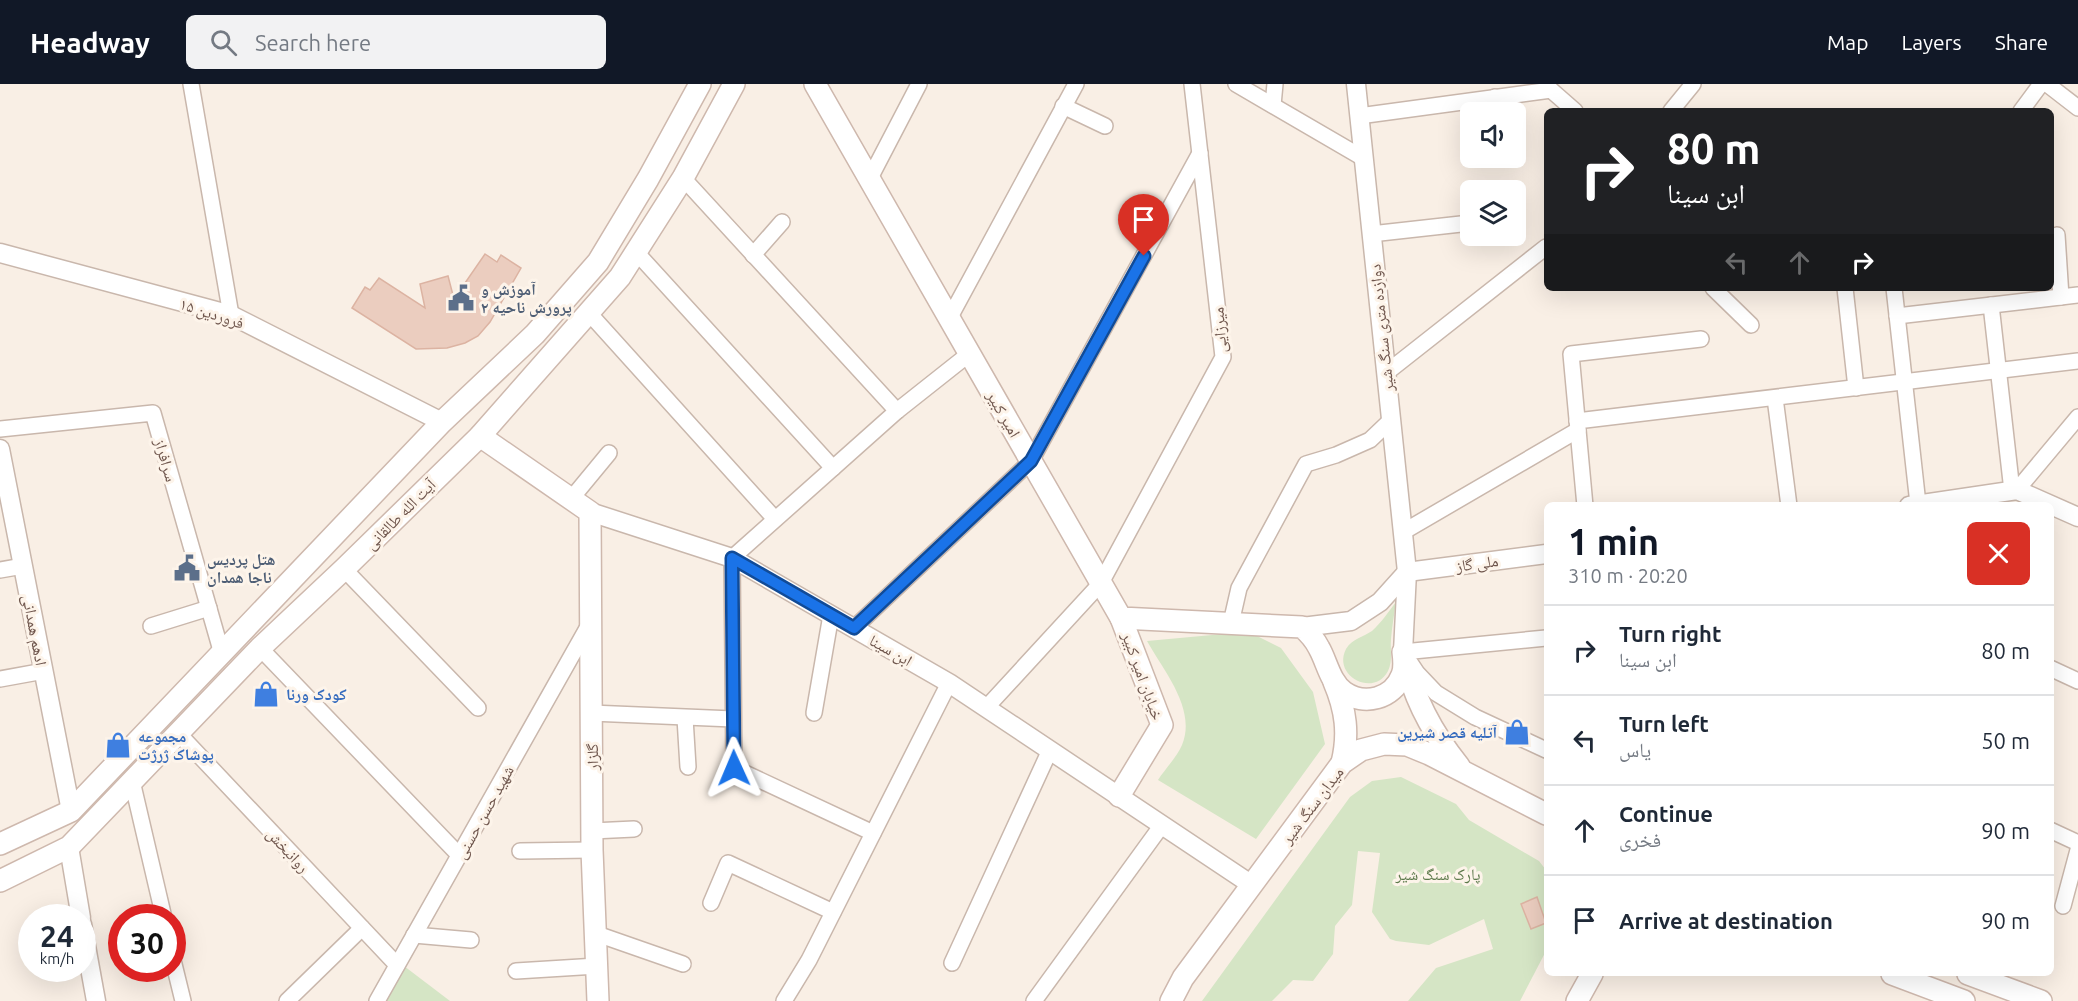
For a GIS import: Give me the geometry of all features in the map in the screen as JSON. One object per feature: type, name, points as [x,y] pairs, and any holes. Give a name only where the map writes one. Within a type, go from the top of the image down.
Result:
[{"type":"main road","name":"آیت الله طالقانی","points":[[0,881],[69,848],[260,648],[480,436],[620,277],[683,178],[734,84]]},
{"type":"main road","name":"امیر کبیر","points":[[815,84],[1121,618]]},
{"type":"main road","name":"آیت الله طالقانی","points":[[0,844],[71,811],[442,422],[535,334],[598,262],[697,91]]},
{"type":"main road","points":[[697,91],[718,112]]},
{"type":"main road","name":"ابن سینا","points":[[480,436],[590,512]]},
{"type":"main road","name":"گلزار","points":[[590,512],[592,840],[598,1001]]},
{"type":"main road","points":[[270,603],[289,621]]},
{"type":"main road","points":[[1121,618],[1302,627],[1310,634],[1319,648],[1341,698],[1347,727],[1347,745],[1342,763]]},
{"type":"main road","name":"خیابان امیر کبیر","points":[[1119,796],[1162,725],[1121,618]]},
{"type":"main road","points":[[1334,682],[1352,697],[1376,698],[1387,694],[1402,676],[1403,652]]},
{"type":"main road","points":[[1403,652],[1420,707],[1464,772]]},
{"type":"main road","name":"میدان سنگ شیر","points":[[1171,1001],[1183,978],[1342,763],[1361,750],[1384,744],[1407,745],[1544,813]]},
{"type":"main road","points":[[1577,1001],[1591,976]]},
{"type":"main road","points":[[1897,976],[1964,1001]]},
{"type":"main road","points":[[1973,976],[2041,1001]]},
{"type":"street","points":[[192,84],[231,315]]},
{"type":"street","points":[[869,180],[919,84]]},
{"type":"street","points":[[949,319],[1076,84]]},
{"type":"street","name":"میرزایی","points":[[986,708],[1101,583],[1223,357],[1192,84]]},
{"type":"street","points":[[1236,84],[1364,158]]},
{"type":"street","points":[[1273,105],[1275,84]]},
{"type":"street","name":"دوازده متری سنگ شیر","points":[[1356,84],[1407,572],[1403,652]]},
{"type":"street","points":[[1674,108],[1694,84]]},
{"type":"street","points":[[2023,108],[2041,84]]},
{"type":"street","points":[[2047,84],[2078,108]]},
{"type":"street","points":[[1506,102],[1553,87],[1572,108]]},
{"type":"street","points":[[1064,106],[1106,126]]},
{"type":"street","points":[[1359,116],[1460,108]]},
{"type":"street","points":[[854,628],[1031,461],[1200,153]]},
{"type":"street","points":[[683,178],[897,411]]},
{"type":"street","points":[[753,255],[782,222]]},
{"type":"street","points":[[1371,234],[1460,224]]},
{"type":"street","points":[[2057,236],[2061,297]]},
{"type":"street","points":[[1386,373],[1544,249]]},
{"type":"street","points":[[636,252],[833,468]]},
{"type":"street","name":"۱۵ فروردین","points":[[0,253],[231,315],[442,422]]},
{"type":"street","points":[[1716,291],[1751,325]]},
{"type":"street","points":[[1845,291],[1856,388]]},
{"type":"street","points":[[1894,291],[1913,502]]},
{"type":"street","points":[[1897,316],[2078,295]]},
{"type":"street","points":[[1991,305],[2015,490]]},
{"type":"street","points":[[589,313],[775,519]]},
{"type":"street","points":[[1585,502],[1570,354],[1701,339]]},
{"type":"street","points":[[873,833],[734,768],[732,558],[897,411],[969,354]]},
{"type":"street","points":[[1403,532],[1577,426],[1775,398],[2078,361]]},
{"type":"street","points":[[1775,398],[1788,502]]},
{"type":"street","name":"سرافراز","points":[[0,429],[153,413],[222,654]]},
{"type":"street","points":[[2015,490],[2078,417]]},
{"type":"street","points":[[1231,623],[1239,588],[1306,464],[1370,440],[1391,420]]},
{"type":"street","name":"ادهم همدانی","points":[[0,449],[4,493],[23,566],[71,811]]},
{"type":"street","points":[[571,499],[609,453]]},
{"type":"street","points":[[1953,502],[2015,490],[2043,502]]},
{"type":"street","points":[[2054,507],[2078,517]]},
{"type":"street","name":"ابن سینا","points":[[590,512],[732,558],[949,683],[1252,885]]},
{"type":"street","name":"ملی گاز","points":[[1407,572],[1544,554]]},
{"type":"street","points":[[0,570],[23,566]]},
{"type":"street","points":[[344,569],[478,708]]},
{"type":"street","points":[[1302,627],[1351,621],[1380,602],[1407,572]]},
{"type":"street","points":[[151,626],[209,608]]},
{"type":"street","points":[[814,713],[831,615]]},
{"type":"street","name":"شهید حسن حسنی","points":[[377,1001],[591,622]]},
{"type":"street","points":[[1544,638],[1403,652],[1417,673],[1436,693],[1475,717],[1544,749]]},
{"type":"street","points":[[260,648],[459,855]]},
{"type":"street","points":[[2054,670],[2078,681]]},
{"type":"street","points":[[0,679],[44,672]]},
{"type":"street","points":[[784,1001],[809,960],[949,683]]},
{"type":"street","points":[[591,713],[733,719]]},
{"type":"street","points":[[685,718],[688,767]]},
{"type":"street","name":"روانبخش","points":[[179,734],[397,965]]},
{"type":"street","points":[[952,963],[1050,750]]},
{"type":"street","points":[[132,781],[161,904]]},
{"type":"street","points":[[1034,1001],[1162,825]]},
{"type":"street","points":[[520,851],[592,840],[634,829]]},
{"type":"street","points":[[2054,832],[2078,843]]},
{"type":"street","points":[[69,848],[79,904]]},
{"type":"street","points":[[2063,906],[2078,850]]},
{"type":"street","points":[[711,903],[728,863],[833,912]]},
{"type":"street","points":[[287,1001],[362,928]]},
{"type":"street","points":[[597,934],[683,964]]},
{"type":"street","points":[[414,935],[471,940]]},
{"type":"street","points":[[516,971],[597,966]]},
{"type":"street","points":[[93,982],[96,1001]]},
{"type":"street","points":[[178,982],[183,1001]]},
{"type":"green space","points":[[1396,602],[1388,671],[1382,679],[1374,683],[1356,680],[1345,668],[1343,659],[1346,649],[1354,640],[1372,631]]},
{"type":"green space","points":[[1234,633],[1257,636],[1281,648],[1313,692],[1325,744],[1256,839],[1158,780],[1182,745],[1185,718],[1176,690],[1147,641]]},
{"type":"green space","name":"پارک سنگ شیر","points":[[1401,777],[1456,804],[1469,820],[1539,861],[1544,867],[1544,955],[1520,1001],[1408,1001],[1436,968],[1493,949],[1484,919],[1429,945],[1390,939],[1372,912],[1380,853],[1358,851],[1352,905],[1335,926],[1333,954],[1313,981],[1293,980],[1272,1001],[1202,1001],[1350,797],[1372,781]]},
{"type":"green space","points":[[404,966],[450,1001],[386,1001]]},
{"type":"building","name":"آموزش و پرورش ناحیه ۲","points":[[485,254],[497,262],[501,255],[521,268],[490,322],[478,336],[465,343],[447,348],[416,349],[352,308],[365,287],[370,290],[379,278],[425,308],[420,284],[448,276],[454,299]]},
{"type":"building","points":[[1537,897],[1544,924],[1531,929],[1521,904]]},
{"type":"place","name":"آموزش و پرورش ناحیه ۲","points":[[461,298]]},
{"type":"place","name":"هتل پردیس ناجا همدان","points":[[187,568]]},
{"type":"place","name":"کودک ورنا","points":[[266,694]]},
{"type":"place","name":"آتلیه قصر شیرین","points":[[1517,732]]},
{"type":"place","name":"مجموعه پوشاک ژرژت","points":[[118,745]]},
{"type":"route","points":[[734,768],[732,558],[854,628],[1031,461],[1144,256]]}]
